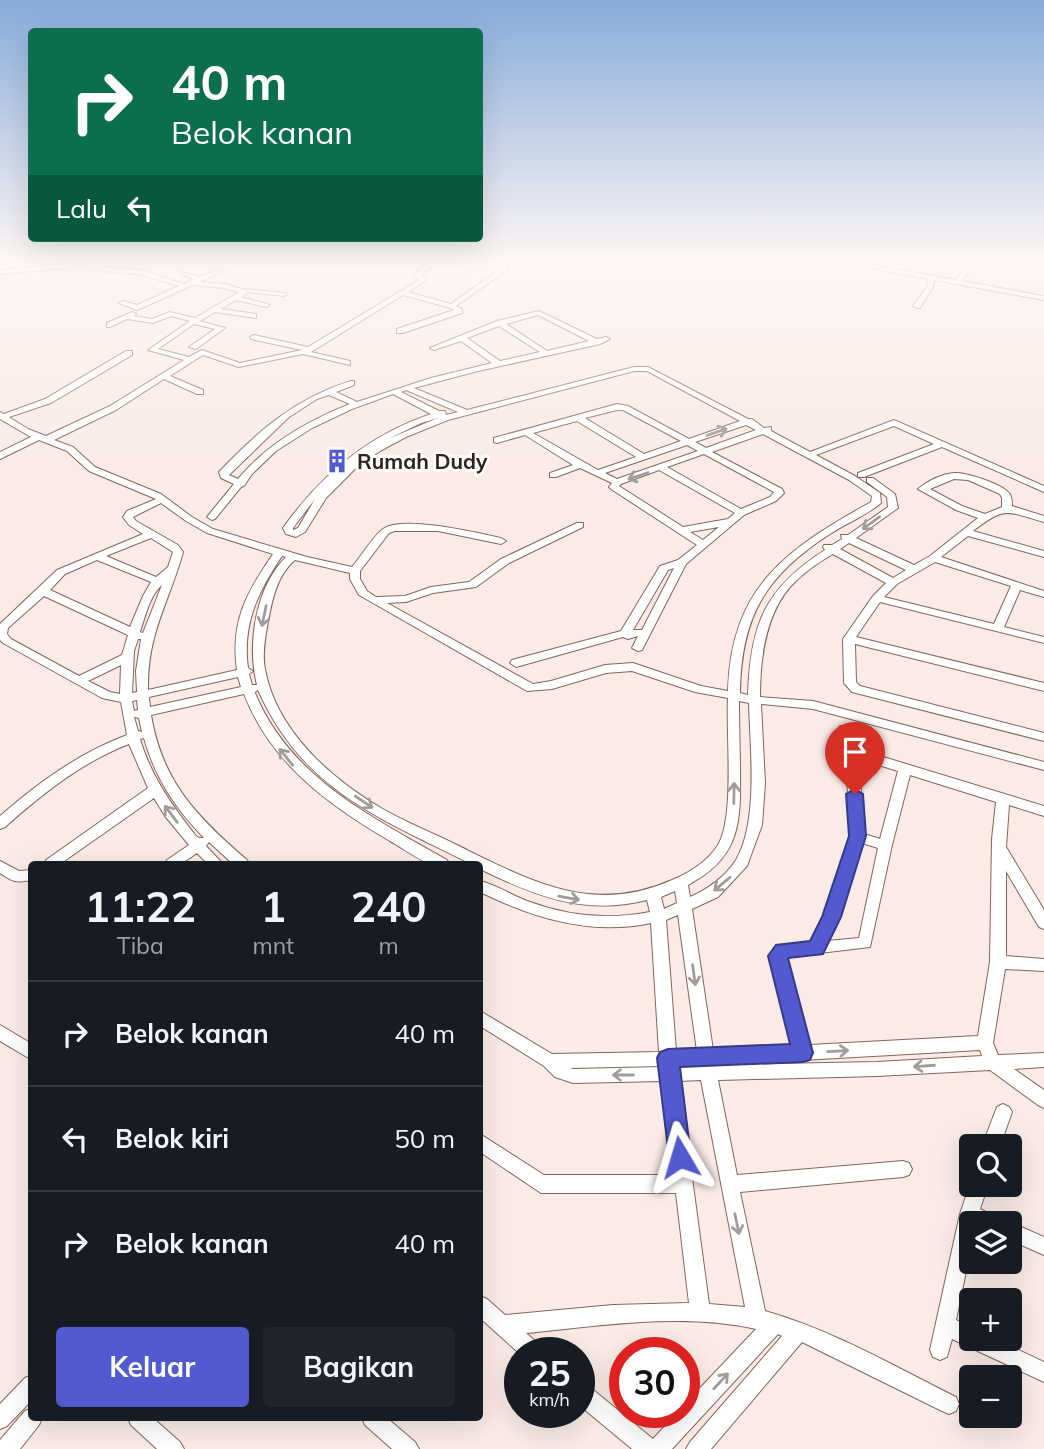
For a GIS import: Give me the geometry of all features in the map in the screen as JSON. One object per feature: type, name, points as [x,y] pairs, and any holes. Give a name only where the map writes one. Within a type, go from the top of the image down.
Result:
[{"type":"street","points":[[181,330],[151,350],[190,359]]},
{"type":"street","points":[[194,347],[219,330]]},
{"type":"street","points":[[0,456],[98,416],[202,352],[239,365],[306,351],[342,330]]},
{"type":"street","points":[[400,331],[404,330]]},
{"type":"street","points":[[434,348],[483,330]]},
{"type":"street","points":[[510,330],[545,353]]},
{"type":"street","points":[[574,330],[597,342]]},
{"type":"street","points":[[254,337],[347,363]]},
{"type":"street","points":[[462,338],[500,365]]},
{"type":"street","points":[[212,517],[272,449],[311,426],[394,391],[606,339]]},
{"type":"street","points":[[1,416],[48,401],[129,352]]},
{"type":"street","points":[[441,416],[395,438],[362,458],[329,489],[301,531],[296,534],[289,532],[288,528],[304,504],[324,480],[351,457],[382,437],[441,416],[462,410],[641,369],[651,371],[768,429],[814,454],[878,497],[876,503],[784,562],[754,601],[735,663],[734,816],[729,833],[714,859],[681,884],[624,900],[586,901],[552,895],[518,883],[483,865]]},
{"type":"street","points":[[164,376],[200,392]]},
{"type":"street","points":[[241,484],[224,476],[224,472],[290,414],[351,383]]},
{"type":"street","points":[[407,388],[462,410]]},
{"type":"street","points":[[394,391],[441,416]]},
{"type":"street","points":[[329,392],[358,405]]},
{"type":"street","points":[[497,440],[617,407],[630,409],[705,453],[779,491],[773,499],[741,513],[682,562],[660,602],[639,651],[625,633]]},
{"type":"street","points":[[1,416],[41,438],[70,449],[92,469],[158,496],[210,531],[284,557],[355,570]]},
{"type":"street","points":[[577,417],[645,458]]},
{"type":"street","points":[[597,473],[751,420]]},
{"type":"street","points":[[814,454],[894,424],[1044,489]]},
{"type":"street","points":[[526,432],[580,465],[617,482],[768,429]]},
{"type":"street","points":[[860,475],[940,445]]},
{"type":"street","points":[[483,888],[509,901],[553,917],[604,922],[658,916],[685,908],[723,884],[738,869],[754,835],[758,819],[755,700],[760,634],[771,607],[790,580],[804,566],[849,539],[895,505],[890,493],[860,475],[814,454]]},
{"type":"street","points":[[553,475],[580,465]]},
{"type":"street","points":[[662,468],[741,513]]},
{"type":"street","points":[[985,517],[948,503],[923,489],[948,475],[963,476],[1003,492],[1007,498],[1007,508]]},
{"type":"street","points":[[617,482],[614,488],[702,544]]},
{"type":"street","points":[[158,502],[131,513],[128,517],[132,523],[177,550],[146,639],[143,694],[145,712],[162,771],[174,792],[210,836],[239,861]]},
{"type":"street","points":[[1044,519],[1007,508],[985,517],[969,533],[894,582],[877,598],[849,639],[850,683],[856,689],[1044,737]]},
{"type":"street","points":[[683,530],[732,522]]},
{"type":"street","points":[[374,600],[411,598],[431,590],[472,585],[505,561],[580,525]]},
{"type":"street","points":[[501,541],[429,527],[394,528],[386,531],[355,570],[355,579],[363,593],[374,600],[531,688],[620,667],[635,668],[674,682],[735,697],[813,705],[1044,766]]},
{"type":"street","points":[[832,531],[914,569]]},
{"type":"street","points":[[969,533],[1044,554]]},
{"type":"street","points":[[151,534],[61,572],[3,627],[1,635],[106,695],[123,699],[259,668]]},
{"type":"street","points":[[815,541],[894,582]]},
{"type":"street","points":[[97,555],[154,581],[170,576]]},
{"type":"street","points":[[284,557],[266,605],[259,668],[263,686],[290,734],[318,768],[376,811],[475,861]]},
{"type":"street","points":[[284,557],[263,573],[247,608],[241,637],[242,673],[247,690],[269,735],[308,781],[347,810],[437,861]]},
{"type":"street","points":[[934,558],[1044,594]]},
{"type":"street","points":[[625,633],[666,566],[682,562]]},
{"type":"street","points":[[154,581],[126,658],[123,699],[133,737],[155,791],[196,846],[213,861]]},
{"type":"street","points":[[998,628],[1016,586]]},
{"type":"street","points":[[43,591],[146,639]]},
{"type":"street","points":[[877,598],[1044,640]]},
{"type":"street","points":[[645,599],[660,602]]},
{"type":"street","points":[[516,663],[625,633],[647,633]]},
{"type":"street","points":[[849,639],[1044,687]]},
{"type":"street","points":[[80,680],[126,658]]},
{"type":"street","points":[[128,717],[263,686]]},
{"type":"street","points":[[816,948],[831,917],[858,836],[852,752],[844,729]]},
{"type":"street","points":[[0,824],[59,778],[105,750],[150,732]]},
{"type":"street","points":[[852,752],[1044,811]]},
{"type":"street","points":[[803,1053],[778,956],[783,950],[865,943],[905,769]]},
{"type":"street","points":[[55,861],[155,791]]},
{"type":"street","points":[[1003,799],[999,847],[998,962],[985,1043],[992,1062],[1044,1100]]},
{"type":"street","points":[[176,861],[210,836]]},
{"type":"street","points":[[858,836],[886,845]]},
{"type":"street","points":[[999,847],[1044,923]]},
{"type":"street","points":[[0,866],[17,877],[28,876]]},
{"type":"street","points":[[681,884],[706,1066],[729,1184],[765,1322]]},
{"type":"street","points":[[653,894],[658,916],[669,1067],[699,1311]]},
{"type":"street","points":[[998,962],[1044,965]]},
{"type":"street","points":[[483,1020],[550,1061],[561,1072],[573,1076],[669,1067],[877,1069],[1044,1060]]},
{"type":"street","points":[[0,1032],[28,1050]]},
{"type":"street","points":[[706,1066],[803,1053],[985,1043]]},
{"type":"street","points":[[995,1134],[1003,1112]]},
{"type":"street","points":[[483,1144],[541,1184],[683,1184]]},
{"type":"street","points":[[729,1184],[903,1169]]},
{"type":"street","points":[[1022,1236],[1044,1246]]},
{"type":"street","points":[[940,1350],[959,1265]]},
{"type":"street","points":[[483,1309],[515,1337]]},
{"type":"street","points":[[501,1325],[699,1311],[765,1322],[799,1331],[949,1404]]},
{"type":"street","points":[[658,1449],[765,1322]]},
{"type":"street","points":[[947,1326],[959,1332]]},
{"type":"street","points":[[696,1449],[799,1331]]},
{"type":"street","points":[[1000,1351],[1044,1372]]},
{"type":"street","points":[[0,1419],[28,1389]]},
{"type":"street","points":[[595,1404],[648,1449]]},
{"type":"street","points":[[6,1449],[29,1421]]},
{"type":"street","points":[[141,1421],[173,1449]]},
{"type":"street","points":[[375,1421],[408,1449]]},
{"type":"place","name":"Rumah Dudy","points":[[337,461]]},
{"type":"route","points":[[680,1157],[668,1058],[803,1053],[778,953],[783,950],[816,948],[831,917],[858,836],[855,794]]}]
